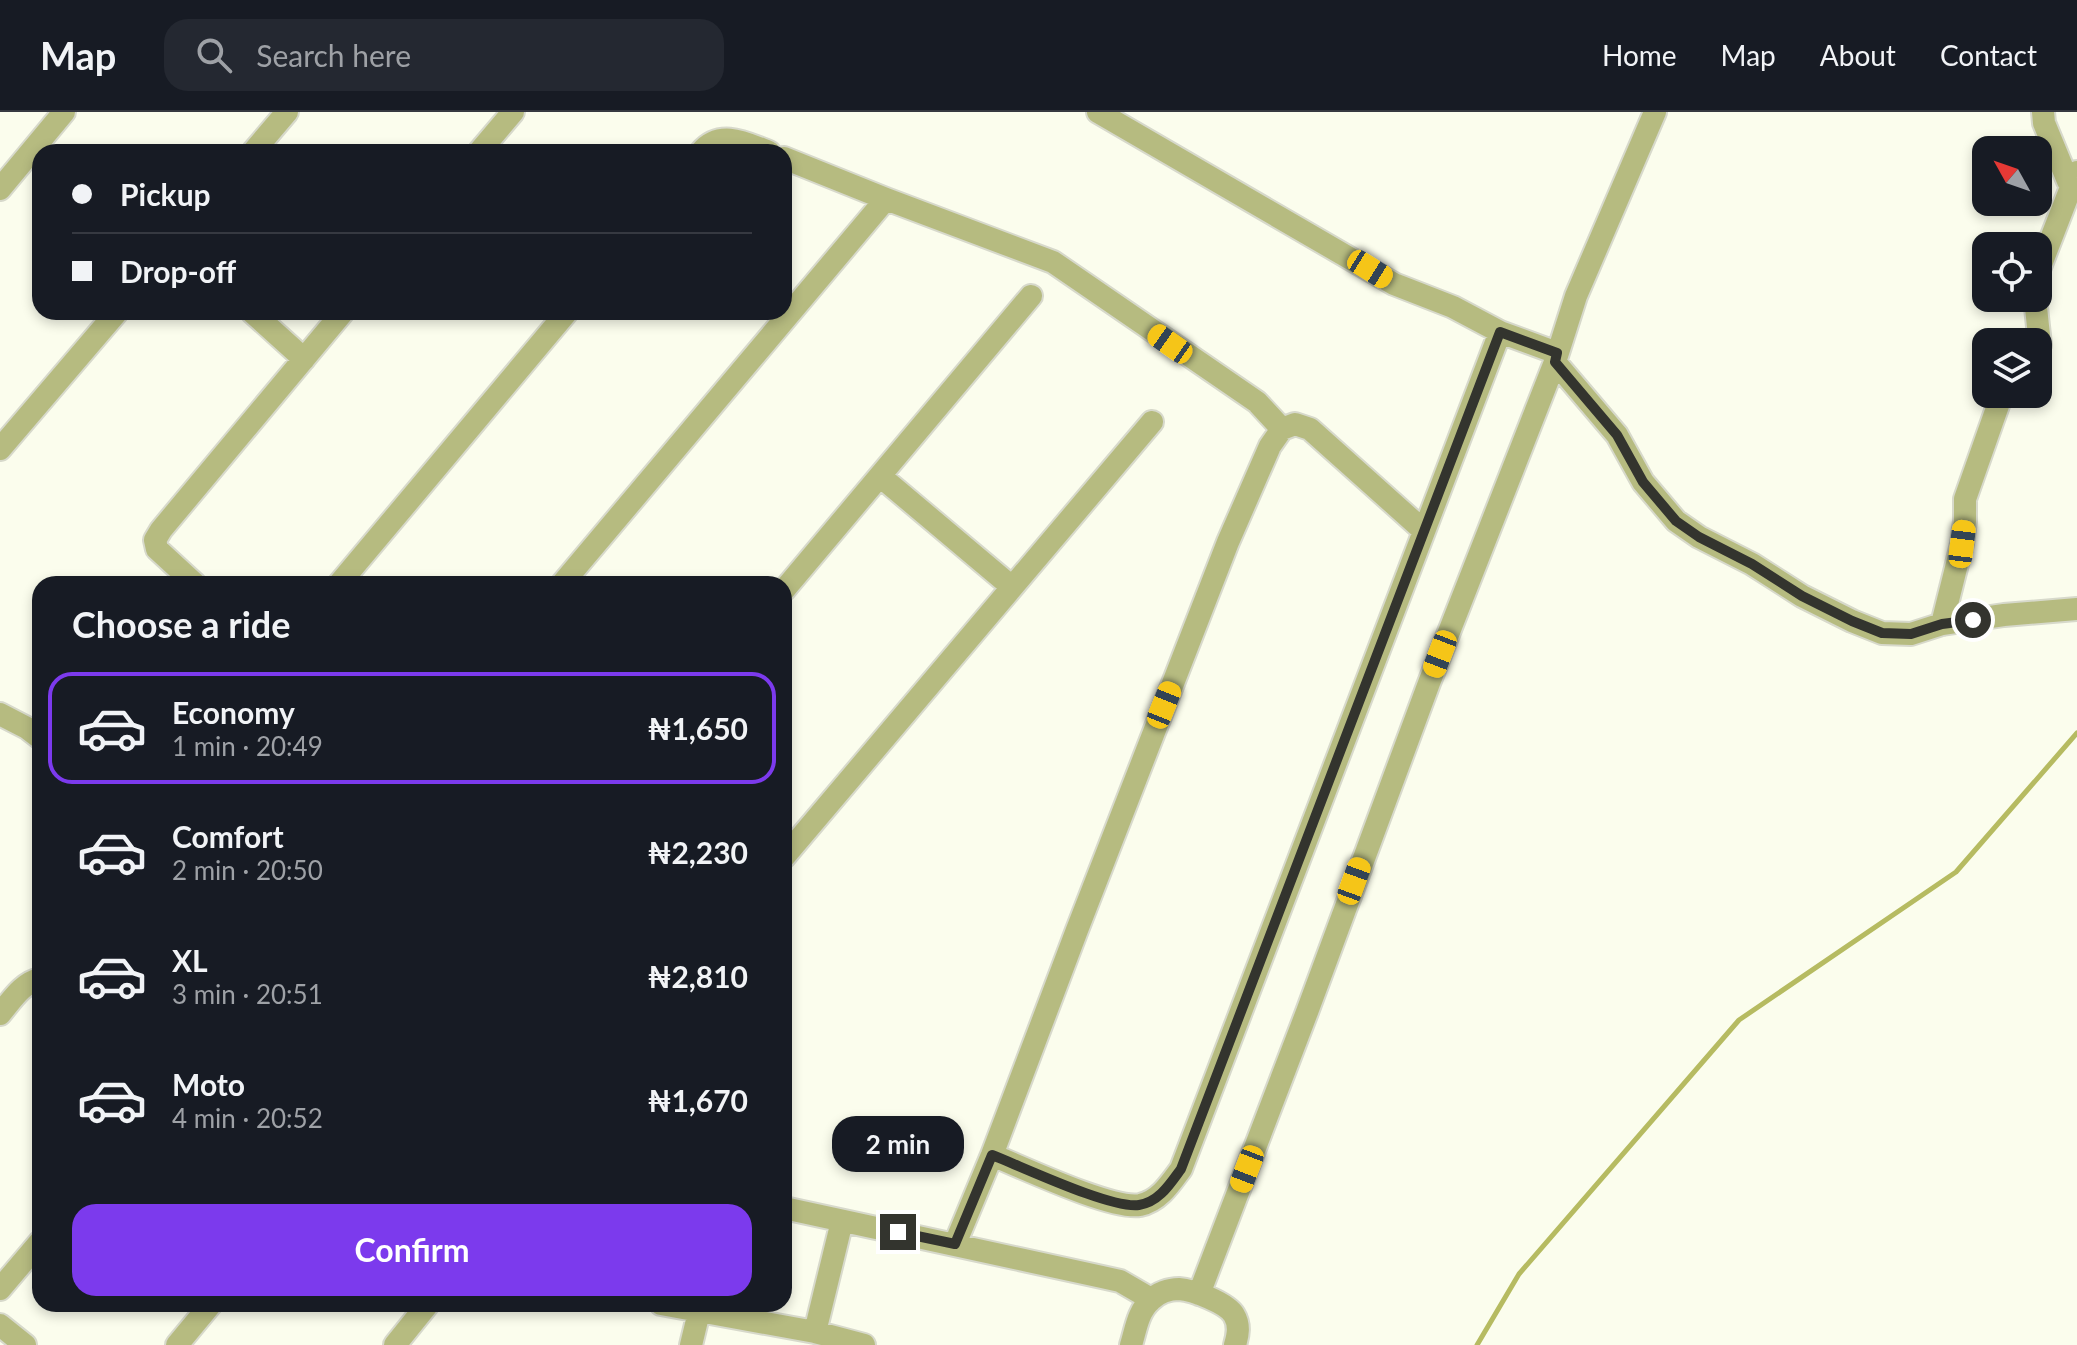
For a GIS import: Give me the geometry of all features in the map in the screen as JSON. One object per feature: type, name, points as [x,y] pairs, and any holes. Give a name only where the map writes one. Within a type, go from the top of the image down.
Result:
[{"type":"street","points":[[37,144],[64,112]]},
{"type":"street","points":[[260,144],[287,112]]},
{"type":"street","points":[[486,144],[513,112]]},
{"type":"street","points":[[1098,112],[1394,284],[1453,307],[1556,357],[1617,435],[1643,482],[1676,521],[1802,596],[1882,633],[1911,634],[1942,624],[2077,609]]},
{"type":"street","points":[[1199,1294],[1423,697],[1556,357],[1576,296],[1655,112]]},
{"type":"street","points":[[2043,112],[2044,123],[2068,181],[2076,183],[2052,239]]},
{"type":"street","points":[[707,144],[734,138],[749,144]]},
{"type":"street","points":[[0,189],[32,150]]},
{"type":"street","points":[[792,161],[1053,262],[1257,402],[1282,429]]},
{"type":"street","points":[[792,311],[886,199]]},
{"type":"street","points":[[792,580],[1031,296]]},
{"type":"street","points":[[0,449],[110,320]]},
{"type":"street","points":[[261,320],[304,359]]},
{"type":"street","points":[[186,576],[157,549],[155,540],[336,320]]},
{"type":"street","points":[[346,576],[560,320]]},
{"type":"street","points":[[569,576],[784,320]]},
{"type":"street","points":[[992,1155],[1110,1202],[1140,1205],[1164,1193],[1181,1169],[1500,332]]},
{"type":"street","points":[[1942,624],[1962,544],[1965,499],[1997,408]]},
{"type":"street","points":[[792,848],[1152,422]]},
{"type":"street","points":[[955,1244],[1223,556],[1270,446],[1282,429],[1295,424],[1310,429],[1424,531]]},
{"type":"street","points":[[880,476],[1012,587]]},
{"type":"street","points":[[0,714],[32,732]]},
{"type":"street","points":[[0,1014],[23,987],[32,981]]},
{"type":"street","points":[[792,1210],[1120,1281],[1151,1299]]},
{"type":"street","points":[[815,1332],[842,1221]]},
{"type":"street","points":[[0,1289],[32,1251]]},
{"type":"street","points":[[1131,1345],[1141,1312],[1151,1299],[1164,1291],[1179,1289],[1199,1294],[1230,1309],[1239,1331],[1235,1345]]},
{"type":"street","points":[[177,1345],[204,1312]]},
{"type":"street","points":[[395,1345],[422,1312]]},
{"type":"street","points":[[691,1345],[699,1312],[815,1332],[864,1345]]},
{"type":"street","points":[[0,1325],[25,1345]]},
{"type":"waterway","points":[[1477,1345],[1519,1274],[1739,1020],[1956,872],[2077,733]]},
{"type":"route","points":[[898,1232],[955,1244],[992,1155],[1110,1202],[1140,1205],[1164,1193],[1181,1169],[1500,332],[1557,353],[1555,362],[1617,435],[1643,482],[1676,521],[1699,537],[1752,564],[1802,596],[1882,633],[1911,634],[1942,624],[1973,620]]}]
